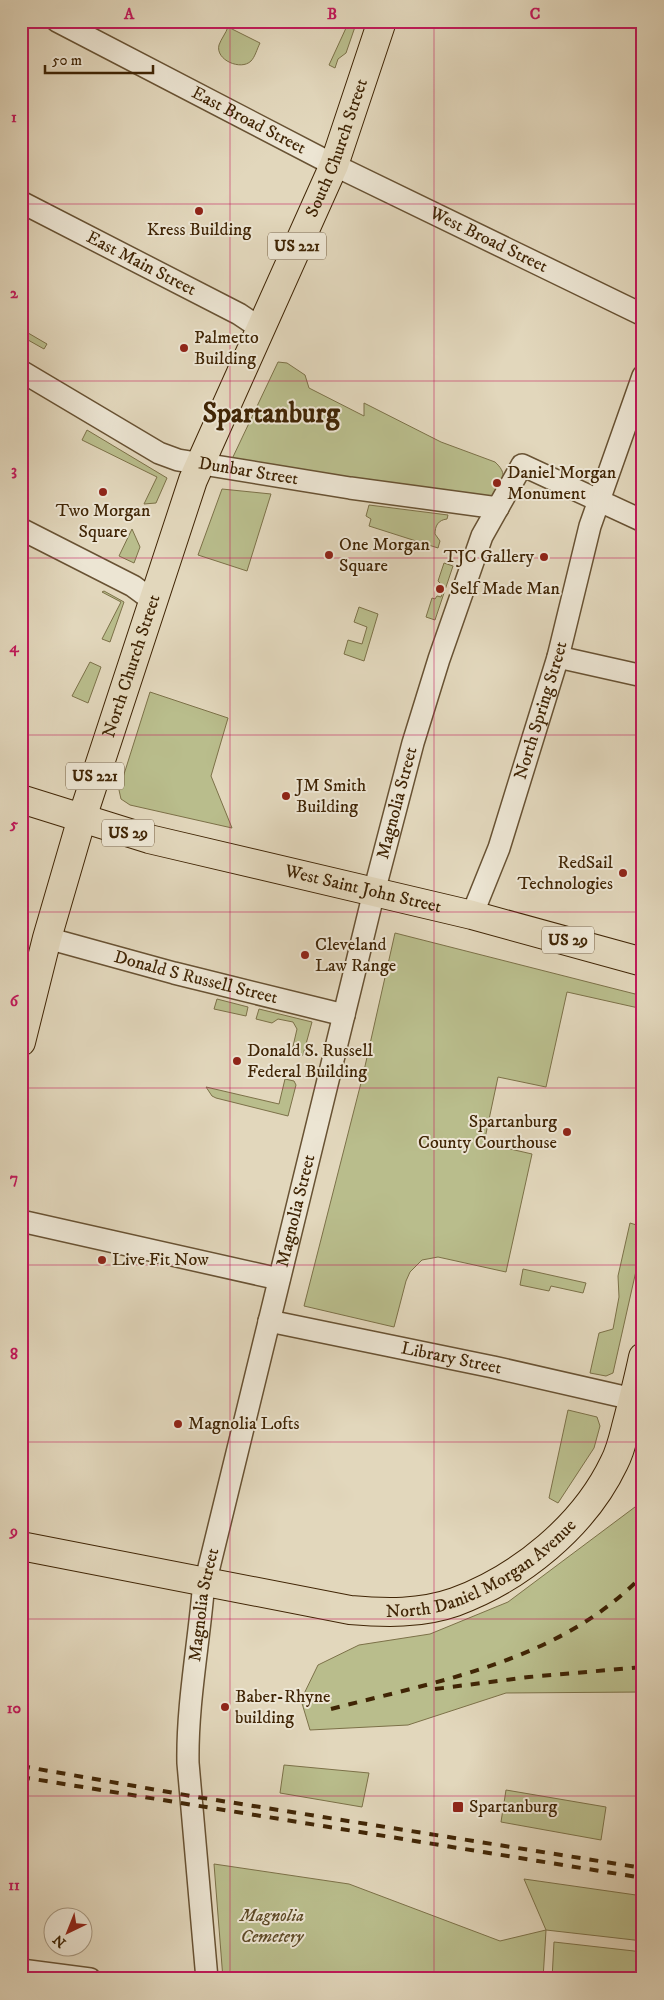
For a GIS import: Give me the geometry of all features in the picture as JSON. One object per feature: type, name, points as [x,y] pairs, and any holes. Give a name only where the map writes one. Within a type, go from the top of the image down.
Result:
[{"type":"main road","name":"South Church Street","points":[[260,328],[334,164],[382,21]]},
{"type":"main road","name":"North Church Street","points":[[21,1042],[47,938],[82,818],[152,600],[199,464],[260,328]]},
{"type":"main road","name":"US 29","points":[[21,799],[82,818]]},
{"type":"main road","name":"West Saint John Street","points":[[82,818],[149,840],[472,915],[643,962]]},
{"type":"main road","name":"North Daniel Morgan Avenue","points":[[21,1546],[350,1610],[401,1613],[454,1603],[482,1590],[543,1552],[587,1506],[616,1461],[643,1357]]},
{"type":"street","name":"East Broad Street","points":[[57,21],[334,164]]},
{"type":"street","name":"West Broad Street","points":[[334,164],[643,315]]},
{"type":"street","name":"East Main Street","points":[[21,202],[240,314],[260,328]]},
{"type":"street","name":"Dunbar Street","points":[[21,371],[159,453],[178,460],[350,488],[498,508]]},
{"type":"street","name":"North Spring Street","points":[[472,915],[499,848],[558,657],[590,526],[643,376]]},
{"type":"street","name":"Magnolia Street","points":[[207,1979],[188,1751],[191,1696],[205,1582],[374,892],[413,744],[439,659],[482,536],[522,465],[599,502]]},
{"type":"street","points":[[599,502],[643,521]]},
{"type":"street","points":[[21,529],[133,586],[152,600]]},
{"type":"street","points":[[558,657],[643,676]]},
{"type":"street","name":"Donald S Russell Street","points":[[47,938],[174,973],[344,1015]]},
{"type":"street","points":[[21,1221],[280,1279]]},
{"type":"street","name":"Library Street","points":[[269,1321],[493,1367],[633,1399]]},
{"type":"street","points":[[21,1970],[90,1979]]},
{"type":"green space","points":[[332,21],[357,21],[346,53],[338,59],[335,68],[329,65],[346,28]]},
{"type":"green space","points":[[228,27],[260,43],[255,55],[247,64],[235,64],[221,55],[219,45]]},
{"type":"green space","points":[[21,325],[25,327],[23,330],[47,344],[44,349],[21,336]]},
{"type":"green space","points":[[278,362],[287,363],[305,375],[309,388],[364,416],[364,403],[441,442],[495,462],[503,473],[500,493],[487,498],[232,459]]},
{"type":"green space","points":[[87,430],[167,478],[156,503],[144,504],[157,477],[82,440]]},
{"type":"green space","points":[[222,489],[271,494],[247,571],[198,555]]},
{"type":"green space","points":[[369,505],[448,515],[447,519],[439,522],[436,528],[435,534],[440,541],[438,548],[369,526],[371,519],[366,516]]},
{"type":"green space","points":[[132,529],[140,547],[134,563],[119,556]]},
{"type":"green space","points":[[444,563],[453,566],[435,620],[426,617],[432,598],[441,597],[444,587],[438,581]]},
{"type":"green space","points":[[104,591],[124,602],[110,642],[102,639],[121,602],[102,592]]},
{"type":"green space","points":[[359,607],[378,614],[364,661],[344,654],[348,640],[362,644],[367,627],[354,622]]},
{"type":"green space","points":[[90,662],[101,667],[88,703],[72,696]]},
{"type":"green space","points":[[150,692],[228,718],[211,776],[232,828],[130,805],[121,799],[119,790]]},
{"type":"green space","points":[[395,933],[643,996],[643,1009],[567,992],[546,1087],[498,1077],[484,1143],[532,1154],[506,1272],[438,1257],[422,1260],[410,1272],[406,1281],[394,1327],[304,1306],[363,1075]]},
{"type":"green space","points":[[217,999],[248,1007],[246,1016],[214,1009]]},
{"type":"green space","points":[[259,1009],[312,1022],[303,1055],[300,1057],[291,1055],[297,1029],[293,1022],[278,1019],[272,1023],[256,1019]]},
{"type":"green space","points":[[285,1079],[294,1081],[296,1085],[288,1116],[216,1098],[212,1096],[206,1087],[279,1104]]},
{"type":"green space","points":[[630,1223],[643,1227],[643,1240],[613,1373],[606,1376],[590,1373],[599,1333],[613,1329],[619,1297],[618,1276]]},
{"type":"green space","points":[[523,1269],[586,1283],[583,1293],[551,1286],[549,1291],[520,1285]]},
{"type":"green space","points":[[568,1410],[597,1417],[600,1426],[594,1448],[558,1503],[549,1498]]},
{"type":"green space","points":[[643,1501],[643,1692],[506,1693],[408,1725],[310,1730],[301,1700],[318,1665],[359,1645],[430,1634],[508,1602]]},
{"type":"green space","points":[[284,1765],[369,1773],[362,1807],[280,1793]]},
{"type":"green space","points":[[506,1790],[606,1807],[601,1840],[501,1822]]},
{"type":"green space","name":"Magnolia Cemetery","points":[[214,1864],[349,1884],[500,1941],[546,1930],[543,1979],[223,1979]]},
{"type":"green space","points":[[524,1879],[643,1896],[643,1941],[546,1930]]},
{"type":"green space","points":[[554,1942],[643,1952],[643,1979],[552,1979]]},
{"type":"railway","points":[[331,1709],[457,1677],[537,1648],[575,1628],[610,1604],[643,1575]]},
{"type":"railway","points":[[435,1689],[529,1677],[643,1667]]},
{"type":"railway","points":[[21,1766],[191,1796],[643,1868]]},
{"type":"railway","points":[[21,1777],[643,1878]]},
{"type":"place","name":"Kress Building","points":[[199,211]]},
{"type":"place","name":"Palmetto Building","points":[[184,348]]},
{"type":"place","name":"Daniel Morgan Monument","points":[[497,483]]},
{"type":"place","name":"Two Morgan Square","points":[[103,492]]},
{"type":"place","name":"One Morgan Square","points":[[329,555]]},
{"type":"place","name":"TJC Gallery","points":[[544,557]]},
{"type":"place","name":"Self Made Man","points":[[440,589]]},
{"type":"place","name":"JM Smith Building","points":[[286,796]]},
{"type":"place","name":"RedSail Technologies","points":[[623,873]]},
{"type":"place","name":"Cleveland Law Range","points":[[305,955]]},
{"type":"place","name":"Donald S. Russell Federal Building","points":[[237,1061]]},
{"type":"place","name":"Spartanburg County Courthouse","points":[[567,1132]]},
{"type":"place","name":"Live Fit Now","points":[[102,1260]]},
{"type":"place","name":"Magnolia Lofts","points":[[178,1424]]},
{"type":"place","name":"Baber-Rhyne building","points":[[225,1707]]},
{"type":"place","name":"Spartanburg","points":[[458,1807]]},
{"type":"district","name":"Spartanburg","points":[[271,413]]}]
